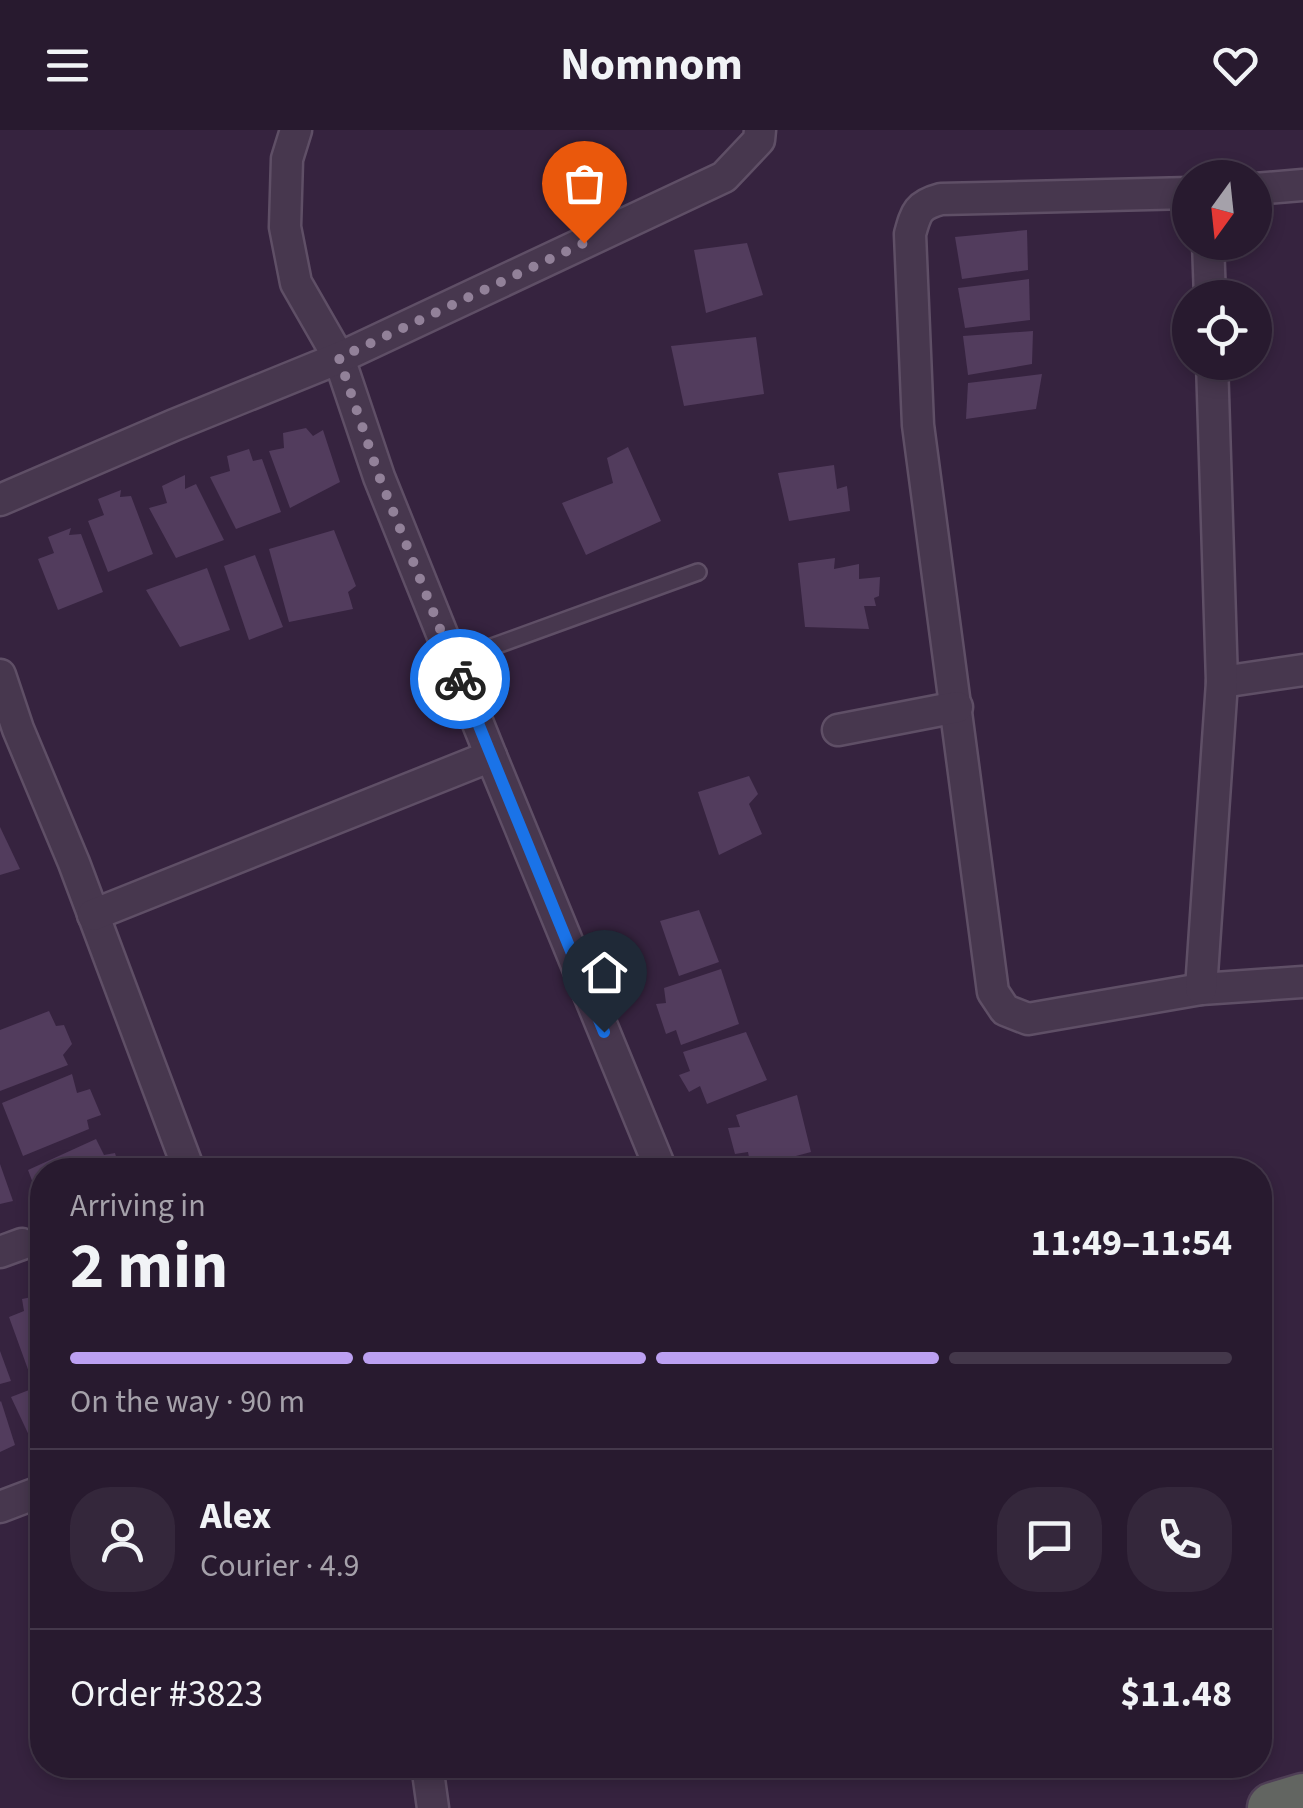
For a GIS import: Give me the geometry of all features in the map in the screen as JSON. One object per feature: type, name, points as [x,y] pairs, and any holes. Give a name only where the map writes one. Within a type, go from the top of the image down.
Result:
[{"type":"highway","points":[[1273,1808],[1303,1800]]},
{"type":"street","points":[[296,130],[287,159],[284,227],[296,283],[339,358],[379,476],[656,1158]]},
{"type":"street","points":[[0,500],[339,358],[724,177],[758,140],[760,130]]},
{"type":"street","points":[[1272,187],[1303,184]]},
{"type":"street","points":[[1172,194],[941,199],[926,203],[916,213],[910,234],[918,425],[993,992],[1004,1010],[1028,1018],[1201,989],[1303,982]]},
{"type":"street","points":[[1201,989],[1222,682],[1213,380]]},
{"type":"street","points":[[1222,682],[1303,670]]},
{"type":"street","points":[[0,675],[9,733],[74,863],[184,1158]]},
{"type":"street","points":[[838,730],[957,706]]},
{"type":"street","points":[[93,915],[491,756]]},
{"type":"street","points":[[0,1508],[30,1496]]},
{"type":"lane","points":[[453,661],[698,572]]},
{"type":"building","points":[[1027,230],[1028,270],[962,279],[955,237]]},
{"type":"building","points":[[747,243],[763,295],[706,313],[694,250]]},
{"type":"building","points":[[1029,279],[1030,320],[965,328],[958,288]]},
{"type":"building","points":[[1033,331],[1032,364],[968,375],[963,336]]},
{"type":"building","points":[[756,337],[764,394],[684,406],[671,346]]},
{"type":"building","points":[[1042,374],[1036,409],[966,419],[968,383]]},
{"type":"building","points":[[306,428],[313,436],[323,430],[340,482],[290,508],[269,451],[284,448],[283,433]]},
{"type":"building","points":[[628,447],[661,521],[586,555],[562,503],[613,483],[607,458]]},
{"type":"building","points":[[249,449],[253,461],[262,459],[281,512],[236,529],[210,477],[230,471],[227,456]]},
{"type":"building","points":[[834,465],[837,489],[847,486],[850,511],[789,521],[778,473]]},
{"type":"building","points":[[185,475],[185,489],[196,484],[224,540],[176,558],[149,508],[167,503],[162,486]]},
{"type":"building","points":[[121,490],[120,497],[131,496],[153,554],[108,572],[88,521],[104,515],[98,499]]},
{"type":"building","points":[[71,528],[69,535],[81,534],[103,592],[58,610],[38,559],[54,553],[48,537]]},
{"type":"building","points":[[334,530],[356,586],[348,592],[353,609],[289,622],[269,549]]},
{"type":"building","points":[[255,555],[283,627],[249,640],[224,566]]},
{"type":"building","points":[[835,558],[834,569],[859,564],[859,579],[880,577],[879,596],[874,598],[876,606],[864,606],[869,629],[805,627],[798,563]]},
{"type":"building","points":[[207,568],[230,630],[180,647],[146,590]]},
{"type":"building","points":[[749,776],[758,794],[749,804],[762,834],[719,855],[698,792]]},
{"type":"building","points":[[0,827],[20,869],[0,875]]},
{"type":"building","points":[[699,910],[719,962],[679,976],[660,921]]},
{"type":"building","points":[[721,969],[739,1024],[681,1045],[676,1030],[666,1034],[656,1004],[666,1003],[664,988]]},
{"type":"building","points":[[49,1011],[56,1026],[64,1025],[72,1044],[63,1055],[68,1065],[0,1091],[0,1030]]},
{"type":"building","points":[[746,1032],[767,1080],[707,1104],[700,1086],[689,1092],[679,1075],[690,1071],[683,1052]]},
{"type":"building","points":[[72,1074],[77,1093],[90,1089],[101,1115],[87,1120],[89,1129],[23,1156],[2,1103]]},
{"type":"building","points":[[797,1095],[811,1152],[788,1158],[735,1154],[728,1128],[740,1127],[736,1115]]},
{"type":"building","points":[[96,1139],[104,1155],[115,1153],[116,1158],[54,1158]]},
{"type":"building","points":[[0,1164],[13,1201],[0,1204]]},
{"type":"building","points":[[30,1297],[30,1375],[9,1317],[24,1311],[22,1299]]},
{"type":"building","points":[[0,1351],[11,1381],[0,1384]]},
{"type":"building","points":[[30,1390],[30,1438],[11,1397]]},
{"type":"building","points":[[0,1402],[15,1445],[0,1452]]},
{"type":"way so far","points":[[460,679],[379,476],[339,358],[584,243]]},
{"type":"route","points":[[460,679],[604,1032]]}]
